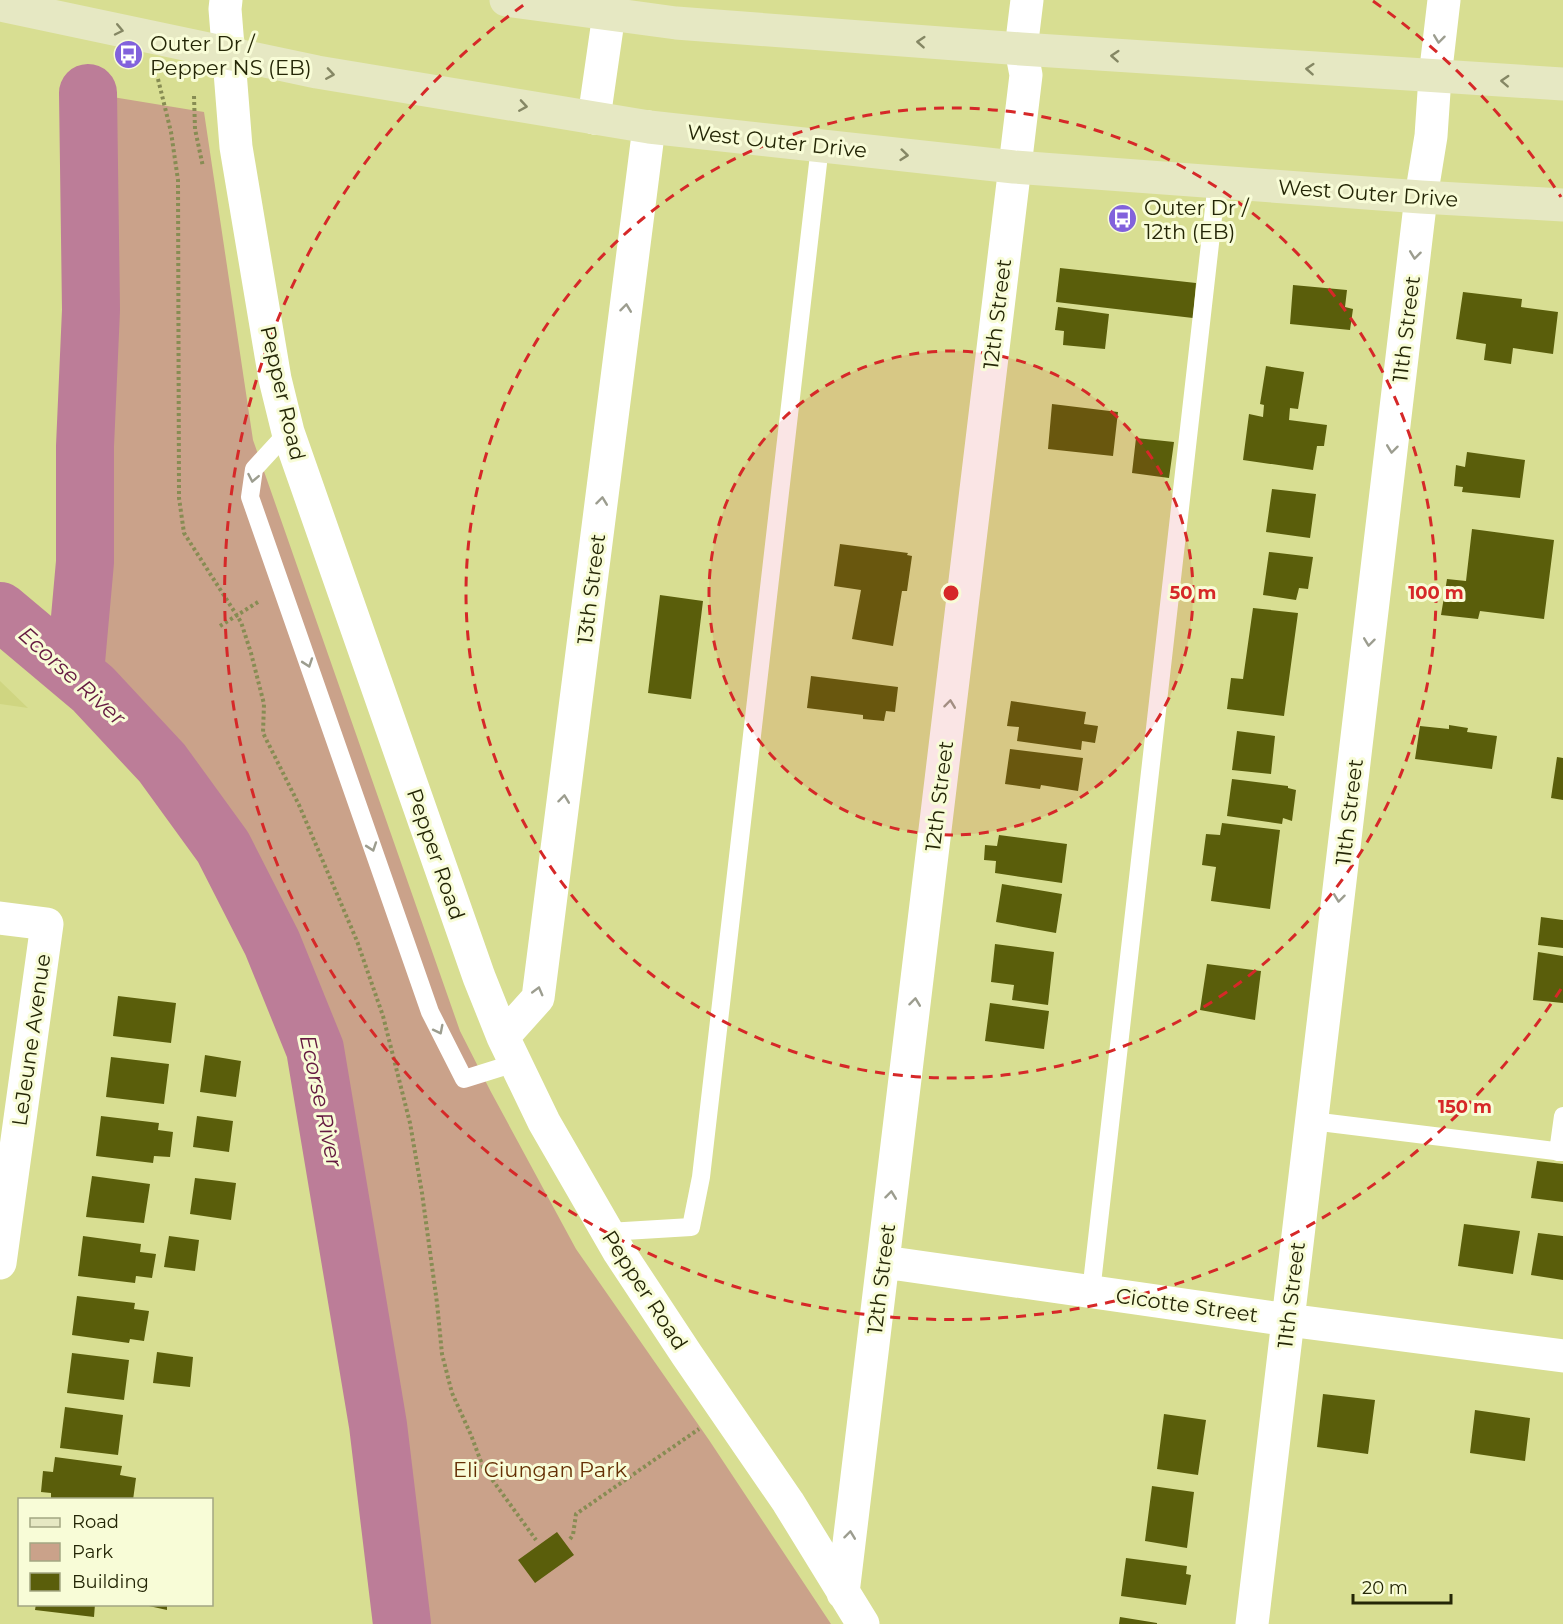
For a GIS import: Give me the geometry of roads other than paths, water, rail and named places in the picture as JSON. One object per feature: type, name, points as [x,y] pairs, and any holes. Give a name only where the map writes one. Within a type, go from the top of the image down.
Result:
[{"type":"main road","points":[[506,0],[610,7],[676,23],[1021,49],[1563,84]]},
{"type":"main road","name":"West Outer Drive","points":[[0,5],[74,10],[228,53],[316,72],[649,127],[1014,168],[1563,205]]},
{"type":"street","name":"Pepper Road","points":[[226,0],[236,147],[275,378],[288,432],[479,977],[509,1050],[544,1122],[608,1232],[687,1355],[788,1502],[863,1624]]},
{"type":"street","name":"12th Street","points":[[843,1593],[1026,75],[1021,49],[1027,0]]},
{"type":"street","name":"11th Street","points":[[1252,1624],[1421,197],[1431,136],[1444,0]]},
{"type":"street","points":[[594,118],[610,7]]},
{"type":"street","name":"13th Street","points":[[509,1050],[538,998],[649,127]]},
{"type":"street","name":"LeJeune Avenue","points":[[0,918],[47,924],[0,1263]]},
{"type":"street","name":"Cicotte Street","points":[[884,1262],[1288,1320],[1563,1356]]},
{"type":"lane","points":[[608,1232],[691,1227],[701,1177],[819,146]]},
{"type":"lane","points":[[1091,1292],[1217,182]]},
{"type":"lane","points":[[288,432],[254,469],[250,497],[430,1012],[464,1079],[509,1050]]},
{"type":"lane","points":[[1312,1121],[1560,1152],[1563,1116]]},
{"type":"waterway","points":[[75,673],[85,562],[85,446],[91,310],[88,93]]},
{"type":"waterway","name":"Ecorse River","points":[[0,611],[93,689],[162,763],[223,847],[272,943],[315,1049],[378,1425],[402,1624]]},
{"type":"place","name":"Outer Dr / Pepper NS (EB)","points":[[129,55]]},
{"type":"place","name":"Outer Dr / 12th (EB)","points":[[1123,219]]},
{"type":"park label","name":"Eli Ciungan Park","points":[[540,1469]]}]
